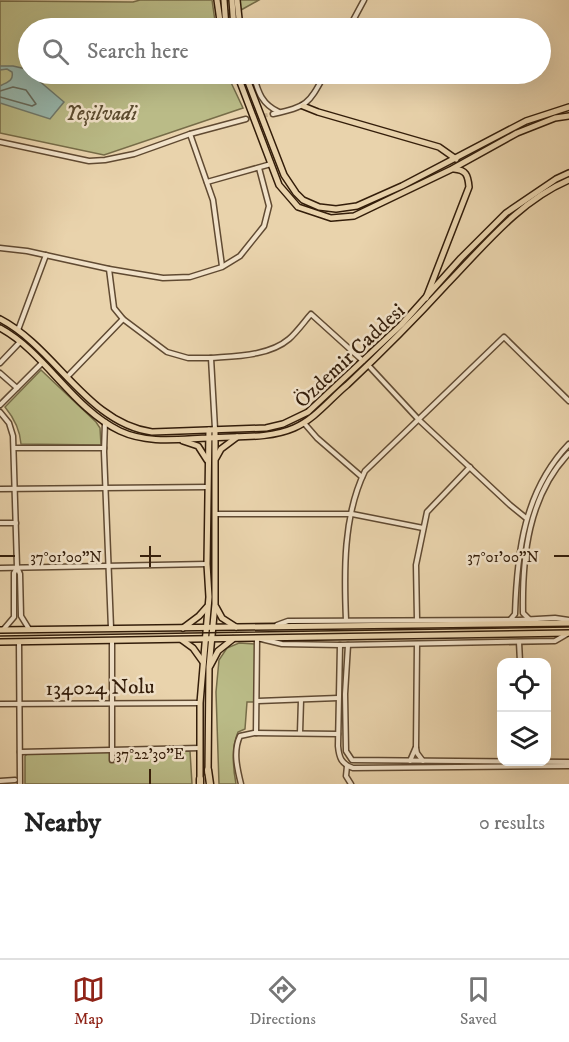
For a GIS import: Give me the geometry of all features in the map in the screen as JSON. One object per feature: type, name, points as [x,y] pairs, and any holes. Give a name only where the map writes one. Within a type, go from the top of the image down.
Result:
[{"type":"highway","points":[[208,770],[210,784]]},
{"type":"main road","points":[[217,0],[220,18]]},
{"type":"main road","points":[[224,0],[225,18]]},
{"type":"main road","points":[[232,0],[233,18]]},
{"type":"main road","points":[[237,0],[239,18]]},
{"type":"main road","points":[[240,84],[279,185],[298,207],[331,218],[354,216],[517,133],[555,118],[569,116]]},
{"type":"main road","points":[[249,84],[271,136],[284,175],[296,193],[303,200],[318,207],[336,209],[357,206],[456,159],[526,121],[569,107]]},
{"type":"main road","points":[[303,106],[439,147],[456,159]]},
{"type":"main road","points":[[424,301],[469,187],[466,173],[452,168]]},
{"type":"main road","name":"Özdemir Caddesi","points":[[0,328],[20,341],[105,422],[121,432],[152,440],[279,432],[304,423],[366,363],[461,258],[506,213],[556,179],[569,173]]},
{"type":"main road","name":"Özdemir Caddesi","points":[[0,319],[32,340],[101,410],[124,424],[152,432],[266,428],[308,412],[396,338],[520,210],[569,180]]},
{"type":"main road","points":[[200,782],[200,703],[203,663],[210,628],[215,514],[215,459],[212,430]]},
{"type":"main road","points":[[215,459],[220,449],[238,436]]},
{"type":"main road","points":[[212,437],[208,462],[207,564],[211,605],[222,618],[238,628]]},
{"type":"main road","points":[[179,439],[198,446],[208,462]]},
{"type":"main road","points":[[183,628],[211,605]]},
{"type":"main road","points":[[2,630],[569,622]]},
{"type":"main road","points":[[0,642],[569,633]]},
{"type":"main road","points":[[209,667],[218,651],[234,638]]},
{"type":"main road","points":[[208,639],[208,770]]},
{"type":"main road","points":[[180,640],[193,648],[203,663]]},
{"type":"street","points":[[354,18],[364,0]]},
{"type":"street","points":[[256,84],[259,96],[266,105],[280,113]]},
{"type":"street","points":[[273,114],[303,106],[310,101],[319,84]]},
{"type":"street","points":[[0,142],[98,161],[134,154],[190,134],[246,119]]},
{"type":"street","points":[[190,134],[213,200],[222,267]]},
{"type":"street","points":[[207,182],[272,164]]},
{"type":"street","points":[[0,248],[163,278],[190,277],[222,267],[240,256],[264,226],[269,206],[259,168]]},
{"type":"street","points":[[18,330],[46,255]]},
{"type":"street","points":[[109,269],[114,308],[123,319],[167,352],[188,358],[211,358],[258,352],[277,346],[288,340],[311,314],[366,363],[419,420],[526,518]]},
{"type":"street","points":[[68,376],[123,319]]},
{"type":"street","points":[[346,620],[344,575],[357,486],[365,471],[504,336],[569,401]]},
{"type":"street","points":[[0,363],[20,341]]},
{"type":"street","points":[[211,358],[212,430]]},
{"type":"street","points":[[0,405],[42,363]]},
{"type":"street","points":[[0,373],[17,388]]},
{"type":"street","points":[[0,412],[9,423],[13,436],[17,567],[20,574],[21,616],[30,630]]},
{"type":"street","points":[[105,422],[111,629]]},
{"type":"street","points":[[304,423],[317,438],[362,477]]},
{"type":"street","points":[[510,620],[515,614],[518,558],[526,518],[544,478],[569,444]]},
{"type":"street","points":[[14,448],[104,448]]},
{"type":"street","points":[[530,619],[523,613],[523,569],[532,520],[550,481],[569,453]]},
{"type":"street","points":[[417,619],[416,565],[429,508],[470,467]]},
{"type":"street","points":[[0,489],[208,487]]},
{"type":"street","points":[[215,514],[352,514],[423,528]]},
{"type":"street","points":[[0,523],[16,523]]},
{"type":"street","points":[[0,568],[207,564]]},
{"type":"street","points":[[2,630],[14,616],[14,573],[17,567]]},
{"type":"street","points":[[515,614],[520,616],[523,613]]},
{"type":"street","points":[[267,628],[288,621],[555,618],[569,622]]},
{"type":"street","points":[[256,733],[257,638],[282,644],[417,644],[555,641],[569,633]]},
{"type":"street","points":[[112,641],[112,760]]},
{"type":"street","points":[[19,642],[20,784]]},
{"type":"street","points":[[519,642],[520,658]]},
{"type":"street","points":[[417,644],[416,747],[423,761]]},
{"type":"street","points":[[340,645],[339,755],[340,760],[347,766],[569,764]]},
{"type":"street","points":[[348,645],[345,694],[348,755],[352,760],[497,762]]},
{"type":"street","points":[[340,652],[348,652]]},
{"type":"street","points":[[258,701],[338,698]]},
{"type":"street","points":[[300,733],[301,700]]},
{"type":"street","name":"134024 Nolu","points":[[0,704],[200,703]]},
{"type":"street","points":[[240,784],[236,765],[238,740],[244,734],[338,734]]},
{"type":"street","points":[[410,761],[416,747]]},
{"type":"street","points":[[20,752],[200,748]]},
{"type":"street","points":[[551,763],[569,764]]},
{"type":"street","points":[[347,766],[346,776],[351,784]]},
{"type":"street","points":[[0,781],[15,780]]},
{"type":"green space","name":"Yeşilvadi","points":[[140,0],[212,0],[215,18],[18,18],[18,84],[232,84],[243,108],[104,155],[0,133],[0,1],[133,2]]},
{"type":"green space","name":"Yeşilvadi","points":[[239,0],[259,0],[231,18],[219,18]]},
{"type":"green space","points":[[41,370],[96,422],[100,428],[101,445],[21,444],[16,424],[5,407]]},
{"type":"green space","points":[[239,643],[255,644],[255,702],[247,702],[245,729],[238,732],[234,745],[236,784],[219,784],[216,692],[219,660],[227,648]]},
{"type":"green space","points":[[190,751],[192,784],[25,784],[25,756],[28,753]]},
{"type":"water","points":[[0,66],[18,67],[18,84],[43,84],[64,102],[50,119],[0,103],[0,86],[9,81],[12,72],[7,69],[0,70]]},
{"type":"tunnel","points":[[246,119],[273,114]]},
{"type":"tram line","points":[[0,636],[569,627]]}]
